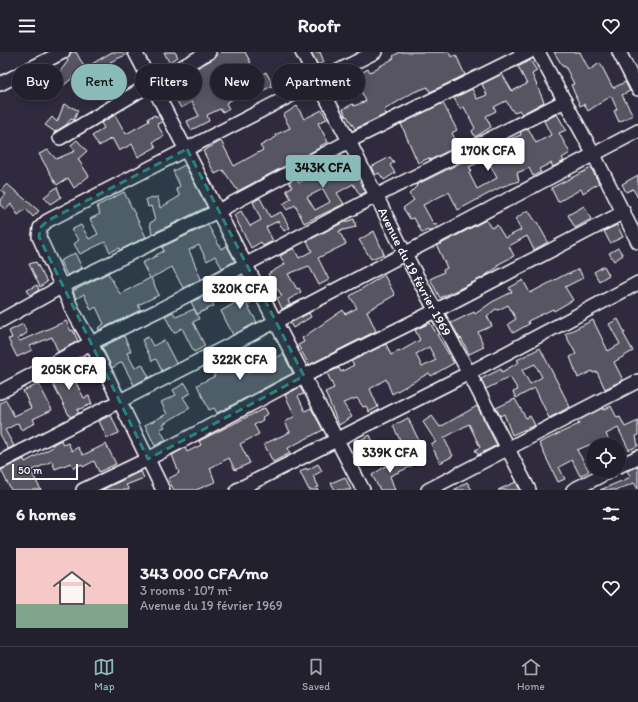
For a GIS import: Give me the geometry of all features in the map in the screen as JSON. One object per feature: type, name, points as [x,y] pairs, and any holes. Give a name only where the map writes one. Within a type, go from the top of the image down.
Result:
[{"type":"street","points":[[0,84],[64,52]]},
{"type":"street","points":[[135,52],[141,64]]},
{"type":"street","points":[[187,64],[209,52]]},
{"type":"street","name":"Avenue du 19 février 1969","points":[[302,52],[308,64]]},
{"type":"street","points":[[351,64],[375,52]]},
{"type":"street","points":[[0,321],[61,287],[218,211],[349,141],[529,52]]},
{"type":"street","points":[[538,52],[594,155],[638,242]]},
{"type":"street","points":[[619,52],[638,89]]},
{"type":"street","points":[[60,138],[135,93]]},
{"type":"street","points":[[160,100],[247,264],[275,322],[363,490]]},
{"type":"street","points":[[163,490],[118,402],[91,343],[61,287],[39,237],[40,228],[47,221],[281,100]]},
{"type":"street","name":"Avenue du 19 février 1969","points":[[327,100],[405,254],[469,373],[529,490]]},
{"type":"street","points":[[0,392],[91,343],[158,310],[376,196],[565,101]]},
{"type":"street","points":[[0,462],[275,322],[638,132]]},
{"type":"street","points":[[83,490],[148,459],[304,376],[435,311],[624,212]]},
{"type":"street","points":[[237,490],[469,373],[638,284]]},
{"type":"street","points":[[428,490],[508,450],[638,381]]},
{"type":"street","points":[[626,463],[638,457]]},
{"type":"street","points":[[573,490],[596,478]]},
{"type":"highlighted area","points":[[187,149],[304,376],[148,459],[39,237],[40,228],[47,221]]},
{"type":"building","points":[[71,52],[76,52],[83,64],[71,64],[71,79],[63,86],[63,68],[68,61],[67,59]]},
{"type":"building","points":[[112,52],[127,52],[128,54],[110,62],[111,64],[92,64]]},
{"type":"building","points":[[164,52],[175,52],[178,57],[169,62]]},
{"type":"building","points":[[221,52],[245,52],[251,63],[210,64],[210,100],[231,100],[226,103],[229,109],[222,112],[220,109],[207,115],[209,121],[191,130],[187,121],[199,116],[192,102],[181,108],[176,100],[202,100],[202,65],[213,59]]},
{"type":"building","points":[[311,52],[320,52],[324,62],[317,64]]},
{"type":"building","points":[[400,52],[449,52],[451,57],[456,55],[465,75],[430,92],[428,87],[414,92],[384,110],[386,114],[355,129],[347,116],[346,117],[343,109],[353,104],[354,106],[366,101],[365,71],[368,69],[370,72],[394,58],[393,56]]},
{"type":"building","points":[[554,52],[580,52],[589,70],[600,63],[613,88],[625,82],[630,91],[622,95],[633,115],[619,122],[614,111],[617,109],[611,96],[588,111],[584,104],[580,106],[571,85],[574,84],[565,66],[563,67]]},
{"type":"building","points":[[530,60],[537,71],[532,74],[544,102],[522,114],[519,110],[514,113],[506,101],[494,107],[496,111],[486,116],[491,127],[475,137],[472,131],[475,128],[464,107],[460,109],[454,98],[472,89],[477,99],[487,95],[482,84],[502,74],[512,91],[527,84],[518,67]]},
{"type":"building","points":[[266,72],[272,86],[264,90],[264,73]]},
{"type":"building","points":[[443,103],[457,130],[452,133],[458,146],[430,160],[429,158],[418,163],[401,124]]},
{"type":"building","points":[[64,104],[78,110],[74,120],[71,119],[66,125],[55,132],[45,125],[52,117],[57,122]]},
{"type":"building","points":[[297,106],[304,119],[322,110],[327,119],[318,123],[328,142],[238,191],[223,170],[215,174],[203,151],[221,141],[234,166],[263,150],[260,146],[276,137],[275,135],[290,128],[283,115]]},
{"type":"building","points":[[557,114],[566,130],[559,133],[570,153],[562,158],[564,161],[553,167],[551,163],[539,169],[541,172],[533,176],[529,168],[517,173],[519,181],[501,187],[458,210],[449,192],[423,205],[434,225],[436,224],[438,227],[429,232],[428,230],[422,233],[414,218],[410,219],[403,208],[414,200],[409,194],[417,186],[416,185],[492,147],[498,158],[513,151],[509,139],[521,135],[520,132],[528,128],[536,143],[551,135],[544,121]],"holes":[[[487,159],[497,178],[477,189],[469,173],[472,171],[469,167]]]},
{"type":"building","points":[[115,115],[126,134],[149,121],[148,118],[159,115],[162,122],[157,124],[164,136],[153,142],[156,147],[138,157],[132,144],[119,151],[112,138],[99,146],[92,136],[104,128],[101,123]]},
{"type":"building","points":[[77,140],[87,151],[78,159],[89,176],[74,188],[68,178],[57,185],[39,154],[48,150],[56,159],[75,151],[71,145]]},
{"type":"building","points":[[341,154],[347,165],[350,164],[356,172],[366,192],[360,195],[353,184],[337,193],[344,204],[304,223],[295,205],[287,210],[283,204],[291,199],[286,190],[292,187],[289,182],[296,178],[299,183],[310,176],[308,172]],"holes":[[[323,189],[330,202],[315,210],[307,197]]]},
{"type":"building","points":[[390,157],[394,162],[390,165],[395,173],[384,180],[379,173],[375,175],[371,167]]},
{"type":"building","points":[[185,165],[207,207],[152,234],[150,223],[155,220],[151,206],[148,207],[146,199],[158,197],[160,208],[180,196],[176,189],[180,186],[173,171]]},
{"type":"building","points":[[591,168],[599,183],[583,193],[581,189],[558,202],[551,188]]},
{"type":"building","points":[[638,175],[638,198],[633,189],[626,192],[622,184]]},
{"type":"building","points":[[7,184],[39,211],[33,217],[26,209],[18,215],[11,204],[6,210],[0,205],[0,201],[6,194],[1,190]]},
{"type":"building","points":[[57,187],[61,197],[50,204],[44,197]]},
{"type":"building","points":[[124,192],[146,237],[120,250],[119,248],[110,252],[105,242],[80,254],[74,244],[79,240],[71,230],[81,225],[89,239],[98,234],[90,219],[100,214],[97,206]]},
{"type":"building","points":[[260,198],[270,217],[281,212],[290,228],[284,231],[278,221],[266,227],[273,241],[263,246],[261,242],[251,248],[234,215],[241,211],[250,226],[261,220],[253,202]]},
{"type":"building","points":[[584,206],[591,219],[575,228],[568,215]]},
{"type":"building","points":[[528,210],[537,222],[548,242],[534,250],[527,236],[509,246],[514,256],[497,265],[498,267],[480,279],[440,298],[430,279],[444,272],[443,270],[447,268],[437,246],[486,220],[491,228],[497,225],[505,238],[521,230],[515,219]]},
{"type":"building","points":[[354,219],[356,227],[339,231],[346,244],[318,258],[329,280],[319,285],[309,266],[288,274],[297,289],[299,288],[301,292],[288,300],[290,305],[282,309],[277,298],[282,296],[268,274],[285,264],[280,256],[294,248],[299,258],[312,251],[307,241],[342,223]]},
{"type":"building","points":[[208,225],[221,249],[227,246],[235,261],[222,268],[215,256],[207,261],[199,245],[189,250],[201,279],[183,288],[172,267],[151,278],[159,295],[138,305],[141,310],[99,330],[98,328],[104,324],[96,307],[91,310],[84,294],[76,299],[73,291],[108,273],[120,294],[150,278],[142,263],[164,251],[162,247]]},
{"type":"building","points":[[617,225],[623,237],[610,243],[604,231]]},
{"type":"building","points":[[374,231],[384,254],[371,259],[359,240]]},
{"type":"building","points":[[618,248],[623,255],[614,261],[609,253]]},
{"type":"building","points":[[75,253],[82,268],[67,275],[60,261]]},
{"type":"building","points":[[36,262],[47,282],[40,287],[29,264]]},
{"type":"building","points":[[604,266],[609,275],[599,281],[594,272]]},
{"type":"building","points":[[579,269],[583,278],[565,287],[573,300],[554,311],[553,309],[528,321],[529,324],[513,333],[508,324],[516,319],[508,305],[498,310],[496,309],[487,316],[492,326],[478,332],[484,347],[469,354],[451,323],[474,312],[475,314],[492,302],[512,292],[509,288],[523,280],[530,293],[568,273],[569,274]]},
{"type":"building","points":[[384,275],[395,295],[367,311],[376,331],[309,365],[298,345],[304,342],[302,338],[343,310],[345,314],[357,308],[350,296]]},
{"type":"building","points":[[246,282],[255,300],[247,305],[257,322],[233,335],[221,311],[235,303],[229,291]]},
{"type":"building","points":[[37,285],[39,290],[30,295],[27,290]]},
{"type":"building","points":[[209,294],[214,306],[197,314],[191,302]]},
{"type":"building","points":[[194,309],[199,319],[193,322],[205,346],[194,352],[182,328],[174,333],[165,316],[173,312],[176,317]]},
{"type":"building","points":[[309,313],[311,317],[293,328],[290,323]]},
{"type":"building","points":[[618,319],[625,333],[623,333],[633,351],[614,362],[623,380],[605,389],[597,372],[593,373],[592,371],[578,378],[570,357],[576,354],[565,334],[593,320],[608,351],[620,344],[609,324]]},
{"type":"building","points":[[66,321],[71,331],[73,330],[78,341],[58,352],[52,337],[30,346],[32,350],[17,357],[8,339],[12,338],[9,331],[23,324],[27,333],[18,339],[20,341]]},
{"type":"building","points":[[430,323],[454,363],[431,376],[429,373],[392,394],[386,379],[370,389],[378,407],[369,412],[366,406],[363,407],[357,398],[343,403],[352,417],[339,425],[325,392],[334,388],[327,373],[339,368],[341,372],[354,365],[351,361],[386,344],[391,355],[399,352],[420,340],[415,330]],"holes":[[[429,347],[436,360],[422,367],[416,354]]]},
{"type":"building","points":[[124,336],[131,351],[127,353],[135,368],[142,364],[149,377],[134,385],[122,362],[112,368],[102,347]]},
{"type":"building","points":[[148,337],[153,346],[164,340],[176,363],[162,371],[156,359],[152,361],[142,340]]},
{"type":"building","points":[[540,348],[570,407],[549,418],[535,388],[516,398],[513,392],[518,390],[510,377],[486,389],[481,379],[501,369],[502,372],[519,362],[517,360]],"holes":[[[535,364],[542,377],[530,384],[522,370]]]},
{"type":"building","points":[[236,351],[248,373],[283,354],[293,373],[217,413],[214,408],[209,410],[197,385],[215,376],[209,365]]},
{"type":"building","points":[[67,366],[84,398],[89,396],[92,404],[77,410],[79,413],[70,417],[48,375]]},
{"type":"building","points":[[185,383],[191,393],[183,397],[190,408],[163,424],[165,427],[160,429],[166,440],[155,446],[145,425],[167,414],[161,402],[176,395],[173,390]]},
{"type":"building","points":[[39,384],[52,410],[33,419],[35,423],[21,430],[18,423],[5,430],[14,446],[8,449],[0,434],[0,403],[6,400],[14,416],[31,408],[23,391]]},
{"type":"building","points":[[300,387],[304,394],[298,396],[305,411],[311,408],[323,430],[288,448],[290,453],[273,462],[264,444],[290,432],[285,422],[295,416],[285,395]]},
{"type":"building","points":[[515,399],[526,418],[530,416],[535,425],[512,435],[504,414],[500,416],[496,408]]},
{"type":"building","points":[[477,406],[497,445],[478,455],[475,450],[480,447],[469,424],[444,438],[453,456],[440,463],[431,444],[436,442],[423,422],[432,416],[440,427]]},
{"type":"building","points":[[611,406],[617,418],[620,417],[625,427],[638,421],[638,435],[636,436],[638,446],[629,450],[626,444],[626,438],[623,438],[618,428],[606,434],[608,438],[586,438],[586,446],[577,450],[586,466],[586,473],[580,476],[572,460],[559,467],[565,479],[558,482],[539,443],[579,424],[577,421],[602,408],[603,410]]},
{"type":"building","points":[[265,408],[268,414],[262,417],[263,420],[254,425],[259,434],[240,444],[250,463],[235,470],[229,458],[210,468],[215,482],[196,490],[174,490],[168,479],[179,473],[172,455],[185,448],[187,452],[201,445],[199,441]]},
{"type":"building","points":[[111,415],[119,433],[107,438],[99,421]]},
{"type":"building","points":[[408,418],[422,447],[407,454],[393,426]]},
{"type":"building","points":[[370,435],[374,444],[362,450],[358,441]]},
{"type":"building","points":[[61,440],[63,445],[68,443],[72,451],[78,447],[83,455],[106,444],[116,464],[99,472],[94,461],[83,467],[82,464],[74,468],[71,463],[55,469],[52,461],[31,471],[41,490],[11,490],[1,470],[24,459],[25,462],[53,447],[52,445]]},
{"type":"building","points":[[366,455],[369,461],[361,464],[358,458]]},
{"type":"building","points":[[407,456],[412,466],[390,476],[395,490],[380,490],[372,475],[389,464]]},
{"type":"building","points":[[318,464],[322,471],[313,476],[319,487],[316,488],[318,490],[309,490],[300,472],[306,468],[307,470]]},
{"type":"building","points":[[638,466],[638,489],[634,483],[617,490],[600,490],[631,477],[627,471]]},
{"type":"building","points":[[141,471],[144,478],[126,485],[129,490],[102,490]]},
{"type":"building","points":[[345,477],[351,490],[335,490],[331,483]]},
{"type":"building","points":[[467,482],[472,490],[454,490]]},
{"type":"building","points":[[516,482],[520,490],[498,490]]}]
